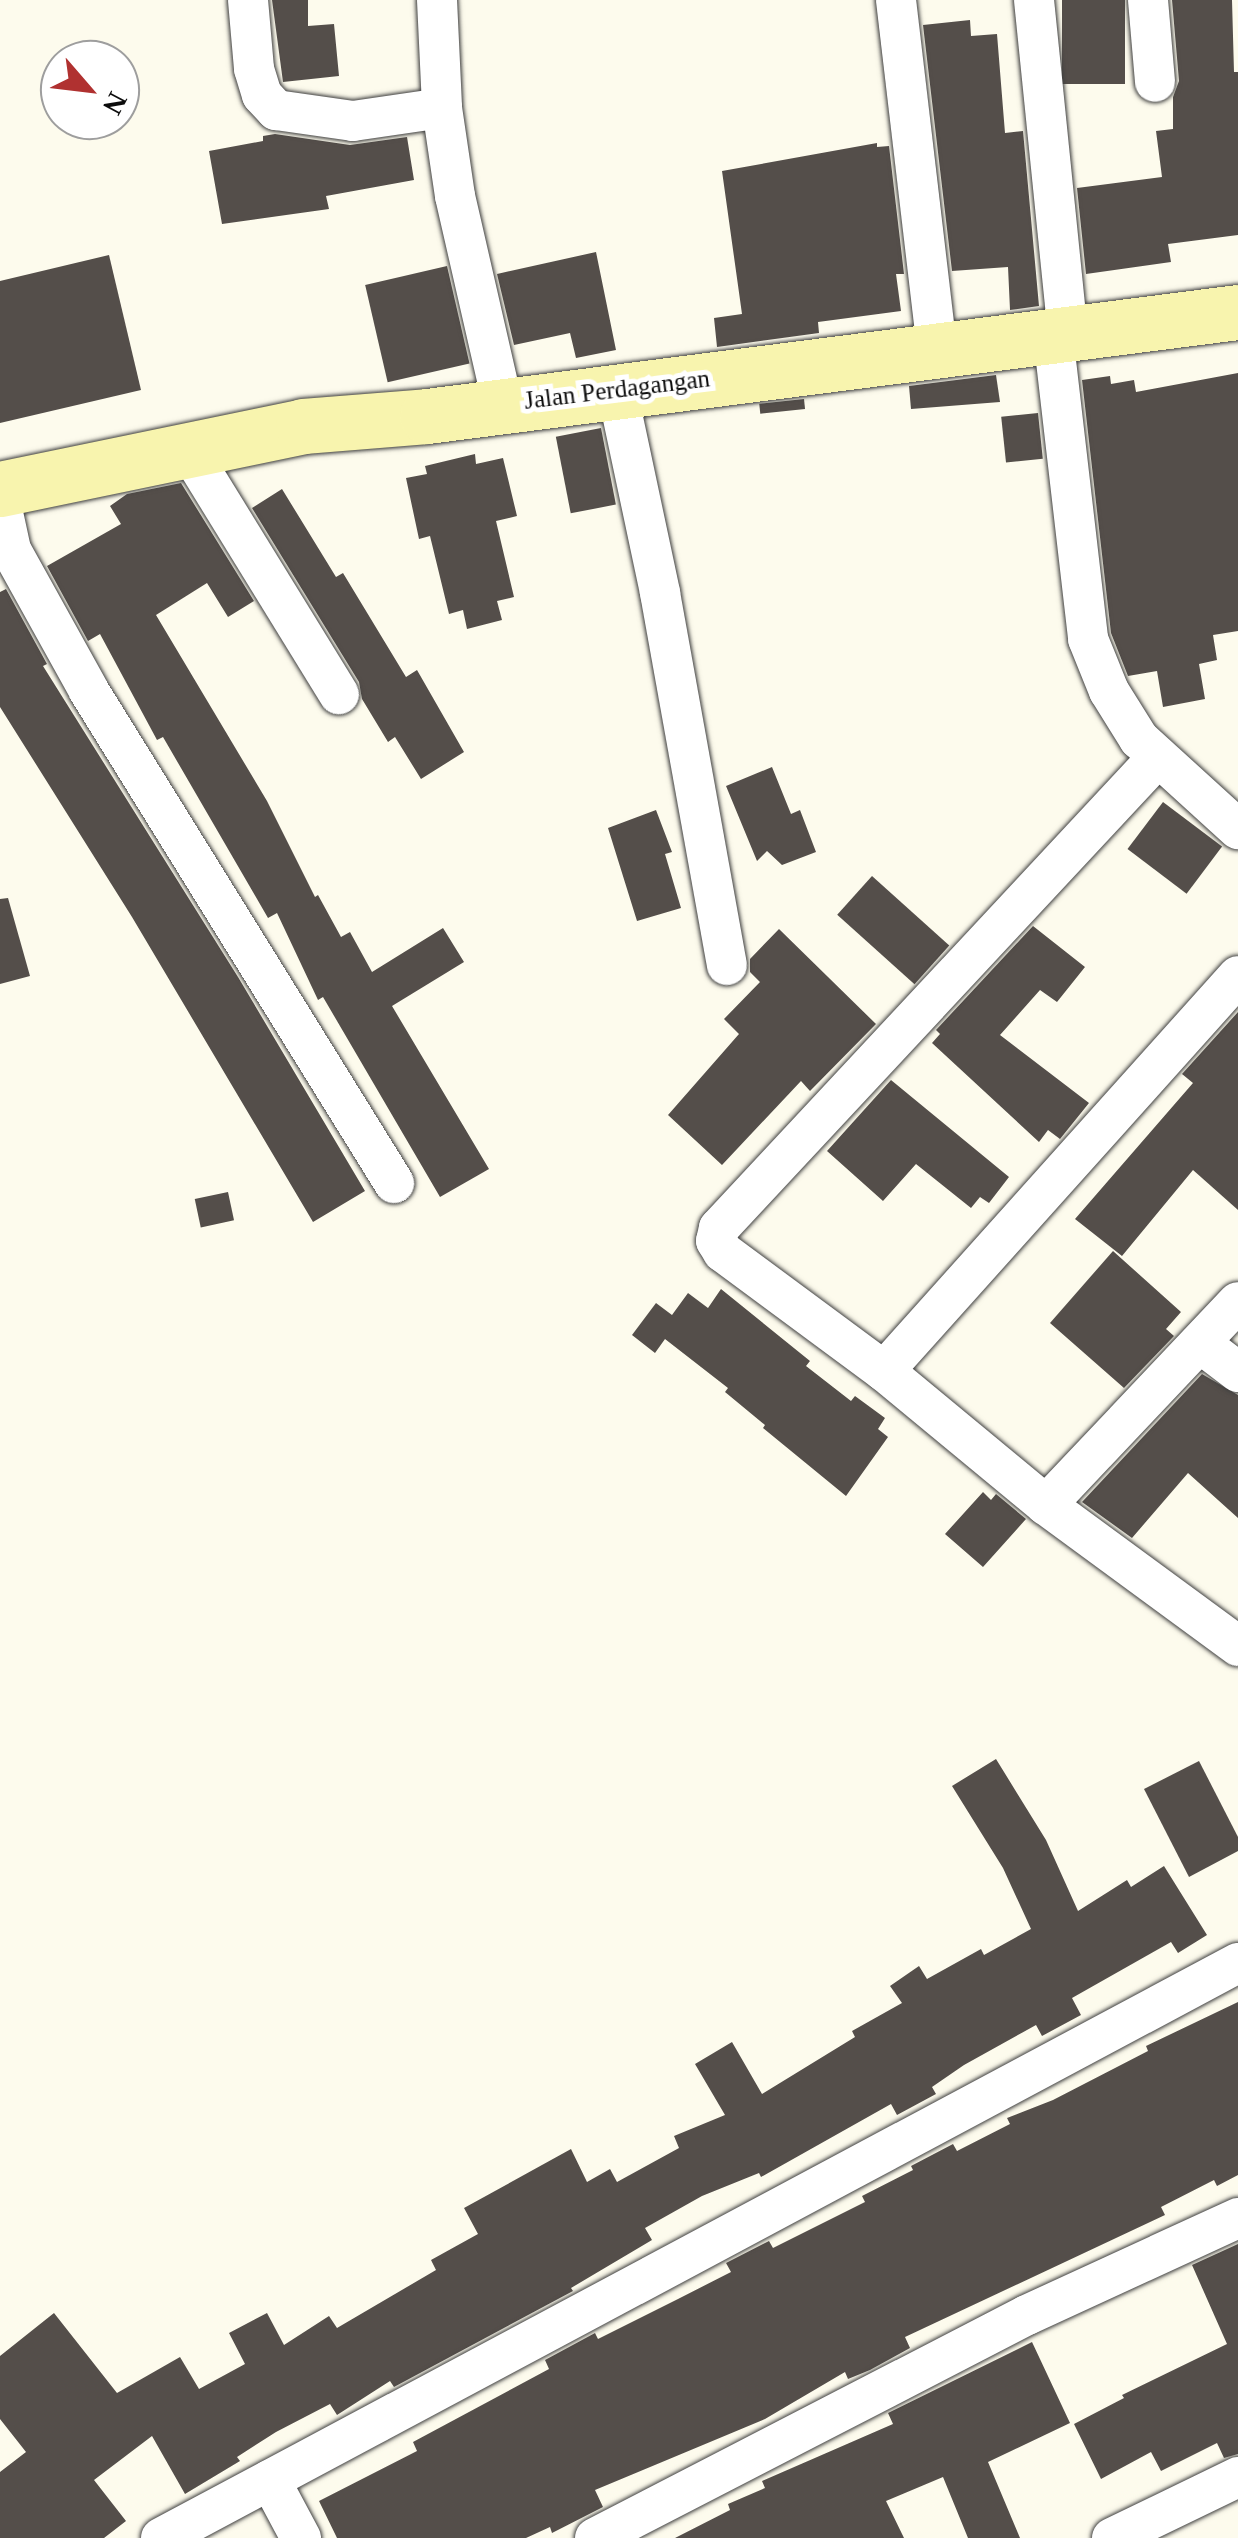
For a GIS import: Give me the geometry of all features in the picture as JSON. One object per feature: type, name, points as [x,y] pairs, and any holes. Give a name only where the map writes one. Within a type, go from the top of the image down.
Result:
[{"type":"street","points":[[248,0],[254,69],[262,95],[276,110],[352,120],[442,108]]},
{"type":"street","points":[[437,0],[442,108],[455,196],[502,405]]},
{"type":"street","points":[[896,0],[938,350]]},
{"type":"street","points":[[1034,0],[1088,639],[1109,691],[1139,739],[1238,829]]},
{"type":"street","points":[[1148,0],[1155,82]]},
{"type":"street","name":"Jalan Perdagangan","points":[[0,489],[304,426],[502,405],[1238,312]]},
{"type":"street","points":[[616,390],[660,593],[728,965]]},
{"type":"street","points":[[188,449],[340,694]]},
{"type":"street","points":[[0,499],[11,550],[89,691],[394,1183]]},
{"type":"street","points":[[1158,757],[716,1234],[722,1252],[884,1371],[1046,1504],[1238,1646]]},
{"type":"street","points":[[884,1371],[1238,976]]},
{"type":"street","points":[[1046,1504],[1238,1302]]},
{"type":"street","points":[[1200,1343],[1238,1372]]},
{"type":"street","points":[[161,2538],[1238,1963]]},
{"type":"street","points":[[596,2538],[1027,2315],[1238,2218]]},
{"type":"street","points":[[1112,2538],[1238,2476]]},
{"type":"street","points":[[270,2480],[301,2538]]},
{"type":"building","points":[[272,0],[308,0],[308,26],[334,24],[339,76],[283,82]]},
{"type":"building","points":[[1062,0],[1125,0],[1125,84],[1062,84]]},
{"type":"building","points":[[1172,0],[1232,0],[1234,72],[1238,72],[1238,235],[1168,244],[1171,262],[1086,274],[1077,188],[1162,177],[1156,131],[1173,129],[1173,97],[1179,81]]},
{"type":"building","points":[[970,20],[971,36],[997,34],[1005,133],[1023,131],[1039,306],[1010,310],[1008,267],[952,271],[923,25]]},
{"type":"building","points":[[275,134],[350,145],[407,137],[414,180],[326,196],[329,209],[222,224],[209,151],[263,141],[263,136]]},
{"type":"building","points":[[877,143],[877,147],[889,146],[904,274],[896,274],[901,311],[818,322],[819,333],[717,347],[714,318],[742,314],[722,171]]},
{"type":"building","points":[[596,252],[616,350],[576,358],[570,333],[514,345],[497,274]]},
{"type":"building","points":[[109,255],[141,390],[0,423],[0,281]]},
{"type":"building","points":[[447,266],[469,363],[388,382],[365,285]]},
{"type":"building","points":[[1238,373],[1238,631],[1213,635],[1217,660],[1199,664],[1205,699],[1163,707],[1157,671],[1128,676],[1111,633],[1082,380],[1110,376],[1111,384],[1134,380],[1136,392]]},
{"type":"building","points":[[996,375],[1000,402],[911,409],[909,386]]},
{"type":"building","points":[[804,399],[805,409],[760,414],[759,404]]},
{"type":"building","points":[[1038,413],[1043,459],[1006,463],[1001,417]]},
{"type":"building","points":[[601,428],[616,505],[571,513],[556,437]]},
{"type":"building","points":[[475,454],[476,464],[503,458],[517,516],[496,521],[514,597],[497,601],[502,620],[467,629],[463,610],[449,614],[430,536],[419,539],[406,478],[427,474],[425,466]]},
{"type":"building","points":[[181,483],[254,601],[228,617],[207,583],[156,615],[267,801],[315,897],[318,895],[341,937],[350,932],[372,972],[443,928],[464,962],[392,1006],[489,1169],[440,1197],[323,997],[318,1000],[277,913],[268,918],[163,737],[157,740],[100,634],[88,641],[47,566],[121,524],[110,506],[127,494]]},
{"type":"building","points":[[282,489],[336,577],[343,573],[406,677],[417,670],[464,752],[421,779],[395,737],[388,742],[362,699],[359,682],[252,508]]},
{"type":"building","points":[[6,589],[47,664],[43,666],[238,977],[365,1191],[313,1222],[132,917],[0,707],[0,592]]},
{"type":"building","points":[[772,767],[791,814],[800,810],[816,852],[782,865],[767,851],[757,861],[726,786]]},
{"type":"building","points":[[1163,802],[1222,847],[1187,894],[1127,849]]},
{"type":"building","points":[[656,810],[672,852],[665,854],[681,908],[637,921],[608,828]]},
{"type":"building","points":[[872,876],[949,946],[914,984],[837,915]]},
{"type":"building","points":[[8,898],[30,976],[0,984],[0,899]]},
{"type":"building","points":[[1033,926],[1085,967],[1057,1002],[1040,990],[1000,1035],[1089,1103],[1060,1139],[1048,1130],[1039,1142],[932,1043],[940,1034],[936,1030]]},
{"type":"building","points":[[779,929],[876,1024],[810,1091],[801,1081],[722,1165],[668,1115],[739,1034],[724,1019],[760,982],[750,972],[750,959]]},
{"type":"building","points":[[1238,1012],[1238,1210],[1193,1170],[1122,1256],[1075,1219],[1193,1083],[1182,1074]]},
{"type":"building","points":[[891,1080],[1009,1177],[989,1203],[980,1197],[971,1208],[916,1164],[883,1201],[827,1151]]},
{"type":"building","points":[[228,1192],[234,1220],[201,1227],[195,1199]]},
{"type":"building","points":[[1113,1251],[1181,1312],[1166,1329],[1174,1336],[1124,1388],[1050,1323]]},
{"type":"building","points":[[721,1289],[810,1361],[806,1366],[851,1401],[855,1396],[885,1418],[878,1429],[888,1437],[846,1496],[763,1428],[765,1425],[725,1392],[728,1388],[665,1339],[655,1353],[632,1335],[656,1303],[672,1315],[688,1293],[708,1308]]},
{"type":"building","points":[[1202,1374],[1238,1395],[1238,1518],[1188,1473],[1132,1538],[1082,1502]]},
{"type":"building","points":[[983,1492],[991,1500],[996,1494],[1026,1519],[983,1567],[945,1534]]},
{"type":"building","points":[[996,1759],[1046,1840],[1078,1911],[1127,1880],[1131,1887],[1164,1866],[1207,1935],[1178,1953],[1171,1942],[1072,1998],[1081,2015],[1042,2036],[1036,2025],[964,2065],[932,2087],[936,2094],[897,2115],[891,2104],[761,2177],[759,2173],[702,2196],[645,2228],[652,2240],[571,2288],[573,2291],[394,2387],[390,2381],[337,2415],[330,2404],[276,2432],[237,2457],[240,2461],[185,2494],[152,2436],[94,2480],[126,2521],[104,2538],[0,2538],[0,2472],[26,2452],[0,2419],[0,2356],[54,2313],[117,2393],[180,2357],[199,2389],[245,2364],[229,2333],[267,2313],[284,2345],[329,2316],[337,2328],[436,2270],[431,2260],[478,2234],[464,2208],[571,2149],[587,2182],[610,2169],[617,2182],[679,2148],[674,2136],[725,2115],[695,2064],[732,2042],[762,2094],[855,2037],[852,2031],[902,2003],[890,1986],[919,1966],[927,1979],[981,1949],[984,1955],[1031,1929],[1003,1868],[952,1786]]},
{"type":"building","points":[[1199,1761],[1238,1837],[1238,1851],[1189,1877],[1144,1789]]},
{"type":"building","points":[[1238,2002],[1238,2175],[1217,2186],[1214,2180],[1161,2207],[1165,2215],[905,2337],[910,2348],[870,2370],[848,2379],[845,2372],[765,2419],[595,2490],[603,2507],[552,2533],[550,2527],[526,2538],[337,2538],[319,2501],[417,2451],[413,2442],[549,2369],[545,2360],[595,2333],[598,2339],[731,2272],[726,2263],[769,2241],[773,2248],[865,2202],[862,2196],[913,2170],[911,2166],[953,2144],[957,2151],[1010,2124],[1007,2118],[1053,2100],[1148,2051],[1146,2046]]},
{"type":"building","points":[[1238,2244],[1238,2454],[1224,2458],[1217,2443],[1161,2471],[1151,2452],[1101,2479],[1074,2424],[1124,2398],[1122,2395],[1227,2344],[1192,2265]]},
{"type":"building","points":[[1032,2342],[1070,2423],[988,2462],[1020,2538],[968,2538],[943,2477],[886,2501],[904,2538],[675,2538],[730,2510],[728,2504],[765,2488],[762,2481],[893,2424],[888,2413]]}]
